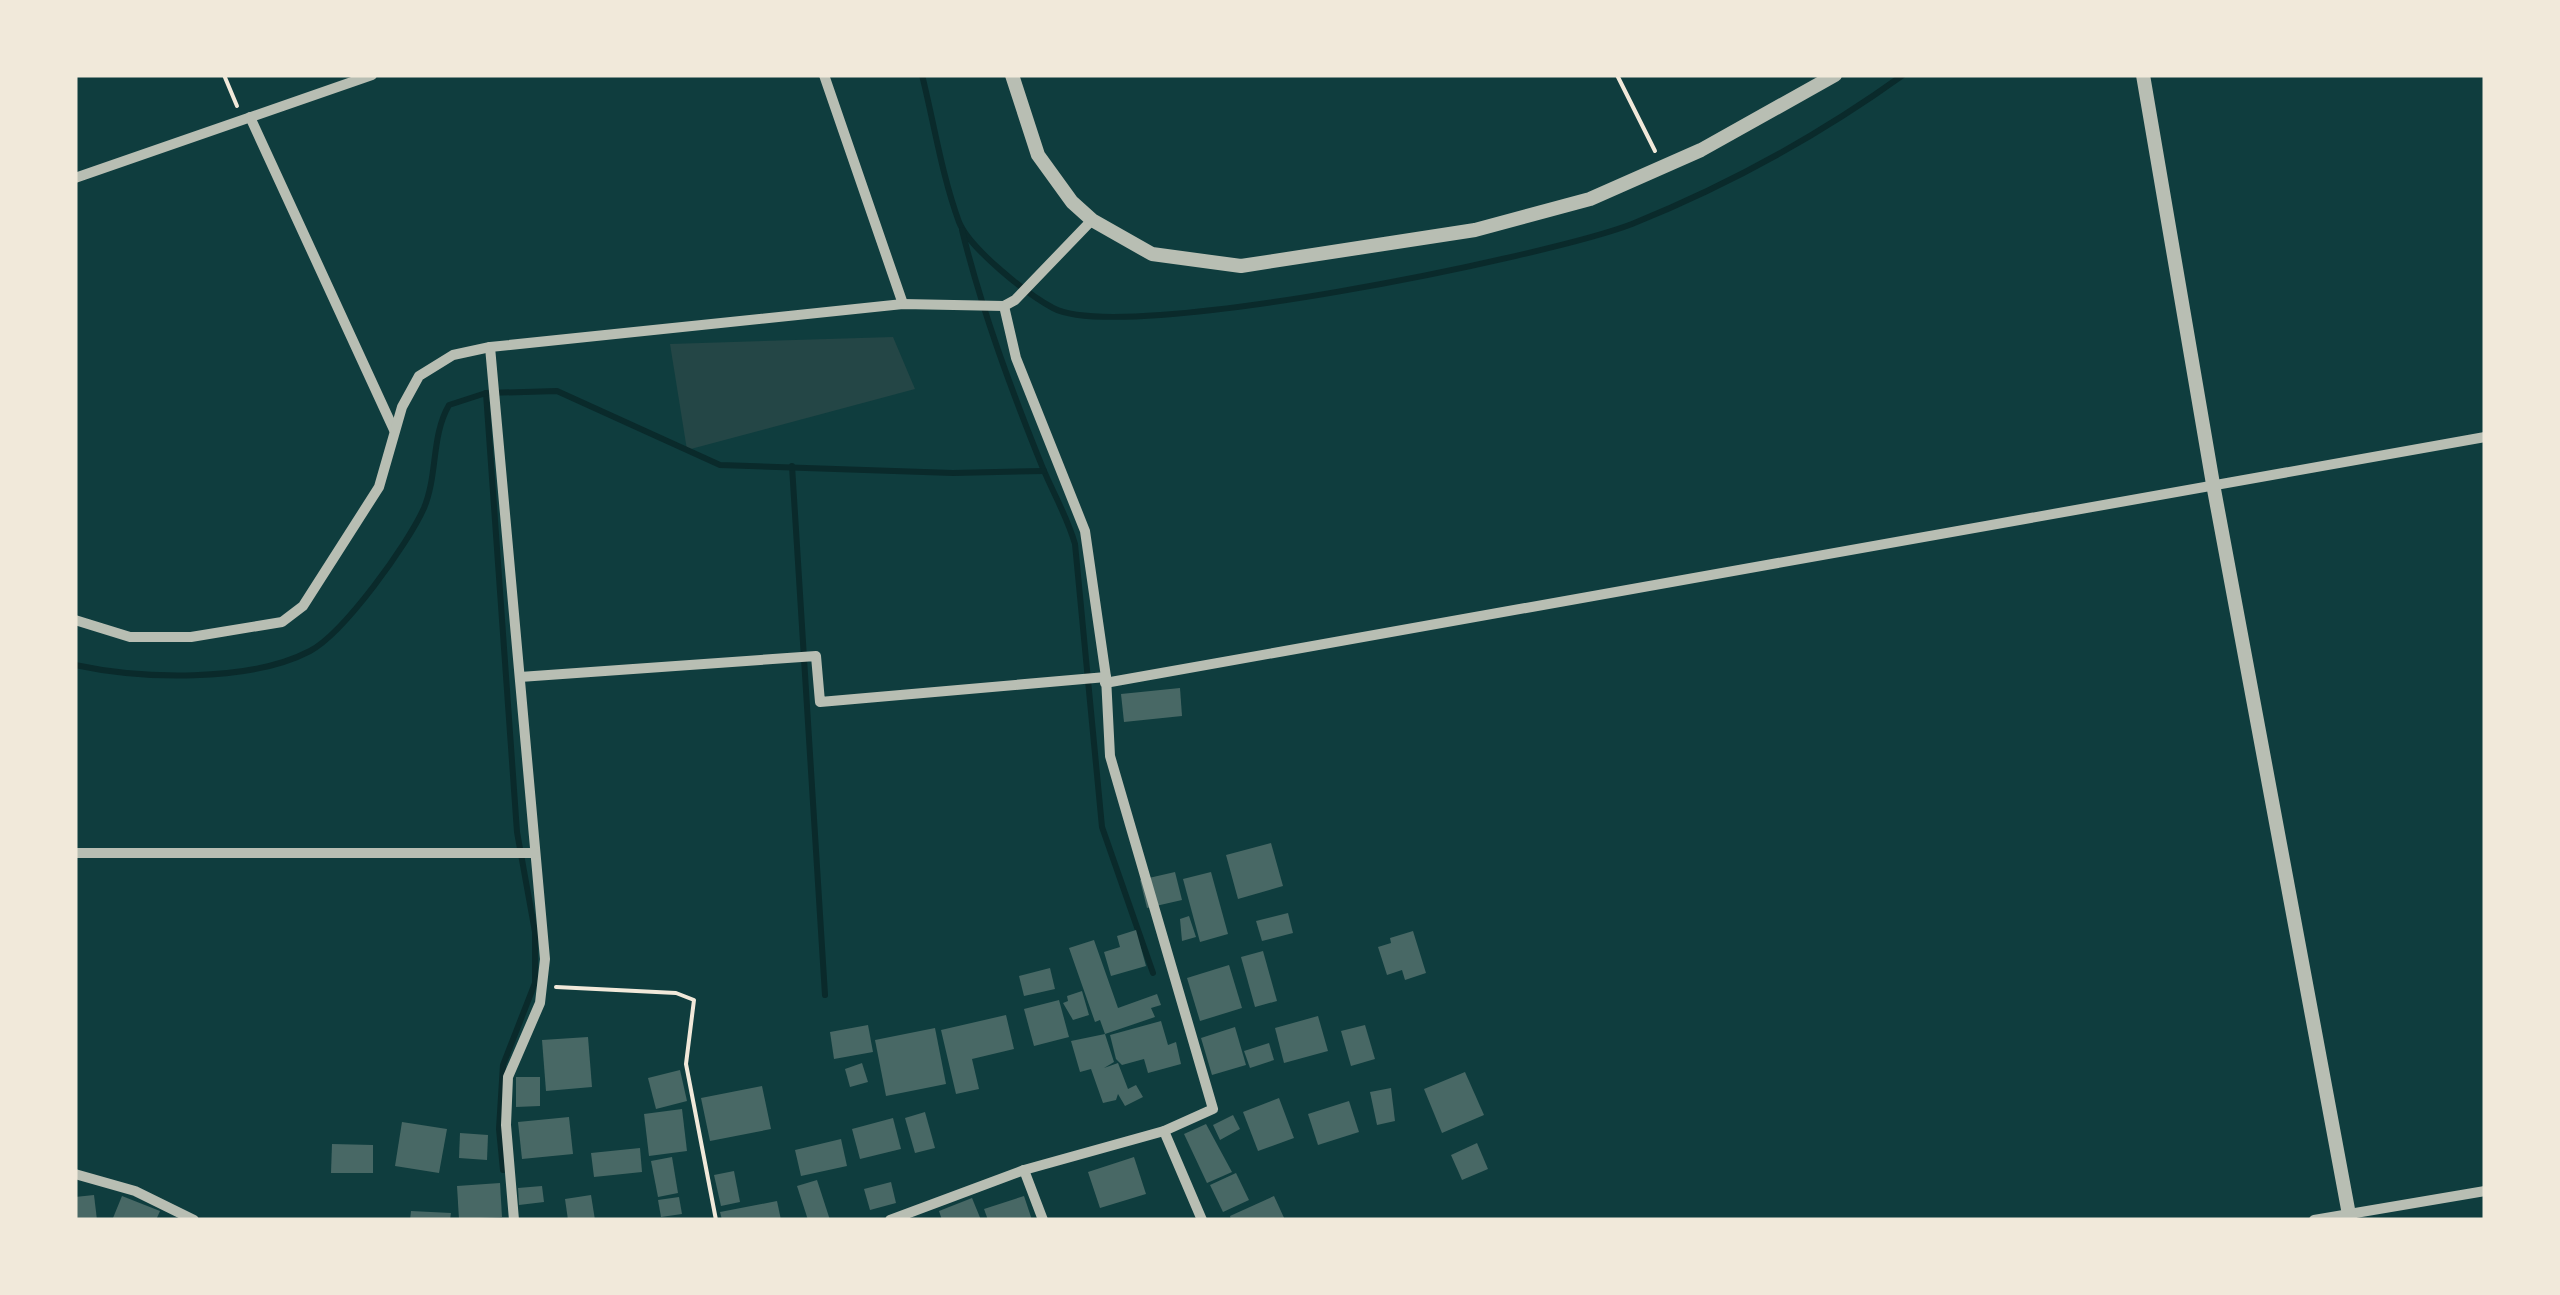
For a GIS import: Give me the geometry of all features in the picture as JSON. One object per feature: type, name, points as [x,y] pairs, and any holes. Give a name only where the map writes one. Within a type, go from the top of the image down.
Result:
[{"type":"street","points":[[75,178],[372,75]]},
{"type":"street","points":[[824,75],[903,304]]},
{"type":"street","points":[[1012,75],[1038,155],[1072,202],[1092,220],[1152,254],[1241,266],[1474,230],[1590,199],[1666,167],[1834,75]]},
{"type":"street","points":[[2142,75],[2213,484],[2350,1217]]},
{"type":"street","points":[[247,119],[394,431]]},
{"type":"street","points":[[75,620],[130,637],[191,637],[282,622],[303,606],[364,512],[387,468],[394,431],[419,376],[453,355],[490,347],[903,304],[1004,306],[1015,300],[1092,220]]},
{"type":"street","points":[[890,1220],[1024,1170],[1164,1131],[1213,1109],[1110,756],[1106,680],[1085,531],[1016,358],[1004,306]]},
{"type":"street","points":[[490,347],[532,853],[543,918],[540,1002],[508,1077],[506,1125],[514,1220]]},
{"type":"street","points":[[520,677],[816,656],[820,702],[1106,680],[2485,437]]},
{"type":"street","points":[[75,852],[532,853]]},
{"type":"street","points":[[1164,1131],[1202,1220]]},
{"type":"street","points":[[1024,1170],[1044,1220]]},
{"type":"street","points":[[75,1174],[135,1191],[194,1220]]},
{"type":"street","points":[[2314,1220],[2350,1217],[2485,1191]]},
{"type":"path","points":[[224,75],[247,119]]},
{"type":"path","points":[[1617,75],[1632,111],[1666,167]]},
{"type":"path","points":[[542,986],[676,993],[694,1000],[686,1064],[716,1220]]},
{"type":"shaded area","points":[[893,337],[915,389],[687,450],[670,344]]},
{"type":"building","points":[[1180,688],[1182,716],[1124,722],[1121,694]]},
{"type":"building","points":[[1271,843],[1283,886],[1238,899],[1226,855]]},
{"type":"building","points":[[1175,872],[1182,900],[1147,908],[1140,880]]},
{"type":"building","points":[[1211,872],[1228,934],[1200,942],[1183,879]]},
{"type":"building","points":[[1288,913],[1293,933],[1262,941],[1256,921]]},
{"type":"building","points":[[1189,916],[1196,937],[1182,941],[1180,919]]},
{"type":"building","points":[[1136,930],[1146,966],[1111,976],[1104,952],[1120,947],[1117,936]]},
{"type":"building","points":[[1413,931],[1426,973],[1405,980],[1402,970],[1387,975],[1378,947],[1391,943],[1390,938]]},
{"type":"building","points":[[1094,940],[1118,1008],[1157,994],[1161,1005],[1151,1008],[1155,1017],[1105,1034],[1100,1020],[1095,1022],[1069,948]]},
{"type":"building","points":[[1263,951],[1277,1001],[1255,1007],[1241,957]]},
{"type":"building","points":[[1229,965],[1242,1008],[1200,1021],[1187,978]]},
{"type":"building","points":[[1050,968],[1055,989],[1024,996],[1019,976]]},
{"type":"building","points":[[1082,991],[1089,1015],[1073,1020],[1063,1003],[1068,1001],[1067,996]]},
{"type":"building","points":[[1059,1000],[1069,1037],[1034,1046],[1024,1009]]},
{"type":"building","points":[[1006,1015],[1014,1049],[972,1059],[979,1089],[956,1094],[941,1030]]},
{"type":"building","points":[[1318,1016],[1328,1051],[1284,1063],[1275,1028]]},
{"type":"building","points":[[1161,1021],[1168,1045],[1176,1042],[1181,1064],[1148,1073],[1144,1059],[1122,1065],[1116,1059],[1110,1035]]},
{"type":"building","points":[[868,1025],[873,1052],[834,1059],[830,1032]]},
{"type":"building","points":[[1365,1025],[1375,1059],[1351,1066],[1341,1031]]},
{"type":"building","points":[[1235,1027],[1246,1065],[1212,1075],[1201,1038]]},
{"type":"building","points":[[935,1028],[946,1084],[886,1096],[875,1040]]},
{"type":"building","points":[[1105,1034],[1114,1062],[1104,1068],[1118,1063],[1128,1089],[1136,1085],[1143,1097],[1125,1106],[1118,1094],[1116,1100],[1103,1103],[1091,1069],[1080,1072],[1071,1041]]},
{"type":"building","points":[[588,1037],[592,1087],[546,1091],[542,1040]]},
{"type":"building","points":[[1269,1043],[1274,1060],[1250,1068],[1244,1051]]},
{"type":"building","points":[[862,1063],[868,1082],[850,1087],[845,1069]]},
{"type":"building","points":[[680,1070],[687,1101],[656,1109],[648,1078]]},
{"type":"building","points":[[1465,1072],[1484,1115],[1442,1133],[1424,1089]]},
{"type":"building","points":[[516,1077],[540,1077],[540,1106],[516,1107]]},
{"type":"building","points":[[762,1086],[771,1129],[710,1141],[701,1098]]},
{"type":"building","points":[[1391,1088],[1395,1121],[1377,1125],[1370,1092]]},
{"type":"building","points":[[1279,1098],[1294,1138],[1258,1151],[1243,1112]]},
{"type":"building","points":[[1349,1101],[1359,1132],[1318,1145],[1308,1114]]},
{"type":"building","points":[[682,1109],[687,1151],[649,1156],[644,1114]]},
{"type":"building","points":[[925,1112],[935,1148],[915,1153],[905,1118]]},
{"type":"building","points":[[1233,1115],[1240,1129],[1220,1140],[1213,1125]]},
{"type":"building","points":[[569,1117],[573,1154],[522,1159],[518,1122]]},
{"type":"building","points":[[893,1118],[901,1149],[860,1159],[852,1129]]},
{"type":"building","points":[[402,1122],[447,1129],[439,1173],[395,1166]]},
{"type":"building","points":[[1206,1124],[1232,1172],[1207,1183],[1184,1134]]},
{"type":"building","points":[[460,1133],[488,1135],[487,1160],[459,1158]]},
{"type":"building","points":[[841,1139],[847,1166],[801,1176],[795,1150]]},
{"type":"building","points":[[1477,1143],[1488,1169],[1462,1180],[1451,1155]]},
{"type":"building","points":[[332,1144],[373,1145],[373,1173],[331,1173]]},
{"type":"building","points":[[640,1148],[642,1172],[594,1177],[591,1153]]},
{"type":"building","points":[[672,1157],[678,1193],[658,1197],[651,1161]]},
{"type":"building","points":[[1134,1157],[1146,1194],[1100,1208],[1088,1172]]},
{"type":"building","points":[[734,1171],[740,1202],[721,1206],[714,1175]]},
{"type":"building","points":[[1236,1173],[1249,1200],[1223,1212],[1210,1185]]},
{"type":"building","points":[[817,1180],[830,1220],[808,1220],[797,1186]]},
{"type":"building","points":[[891,1182],[896,1203],[870,1210],[864,1189]]},
{"type":"building","points":[[500,1183],[502,1217],[459,1219],[457,1186]]},
{"type":"building","points":[[542,1186],[544,1202],[519,1205],[518,1188]]},
{"type":"building","points":[[94,1195],[97,1220],[75,1220],[75,1197]]},
{"type":"building","points":[[591,1195],[595,1220],[568,1220],[565,1199]]},
{"type":"building","points":[[122,1196],[160,1211],[156,1220],[113,1218]]},
{"type":"building","points":[[1024,1196],[1032,1220],[988,1220],[984,1209]]},
{"type":"building","points":[[1274,1196],[1285,1220],[1231,1220],[1230,1216]]},
{"type":"building","points":[[679,1197],[682,1214],[661,1217],[658,1200]]},
{"type":"building","points":[[972,1198],[981,1220],[942,1220],[939,1211]]},
{"type":"building","points":[[777,1201],[781,1220],[722,1220],[720,1212]]},
{"type":"building","points":[[411,1211],[451,1213],[450,1220],[410,1220]]},
{"type":"waterway","points":[[922,75],[948,186],[965,233],[1000,270],[1042,301],[1053,308],[1094,316],[1160,315],[1337,292],[1586,238],[1632,224],[1737,176],[1839,118],[1903,75]]},
{"type":"waterway","points":[[962,230],[1008,379],[1075,544],[1102,827],[1153,973]]},
{"type":"waterway","points":[[75,665],[131,673],[194,675],[257,669],[310,651],[357,607],[416,524],[428,495],[439,429],[449,405],[486,393],[557,391],[720,465],[953,473],[1044,471]]},
{"type":"waterway","points":[[486,393],[517,832],[535,932],[535,983],[503,1065],[499,1129],[503,1170]]},
{"type":"waterway","points":[[792,466],[825,995]]}]
